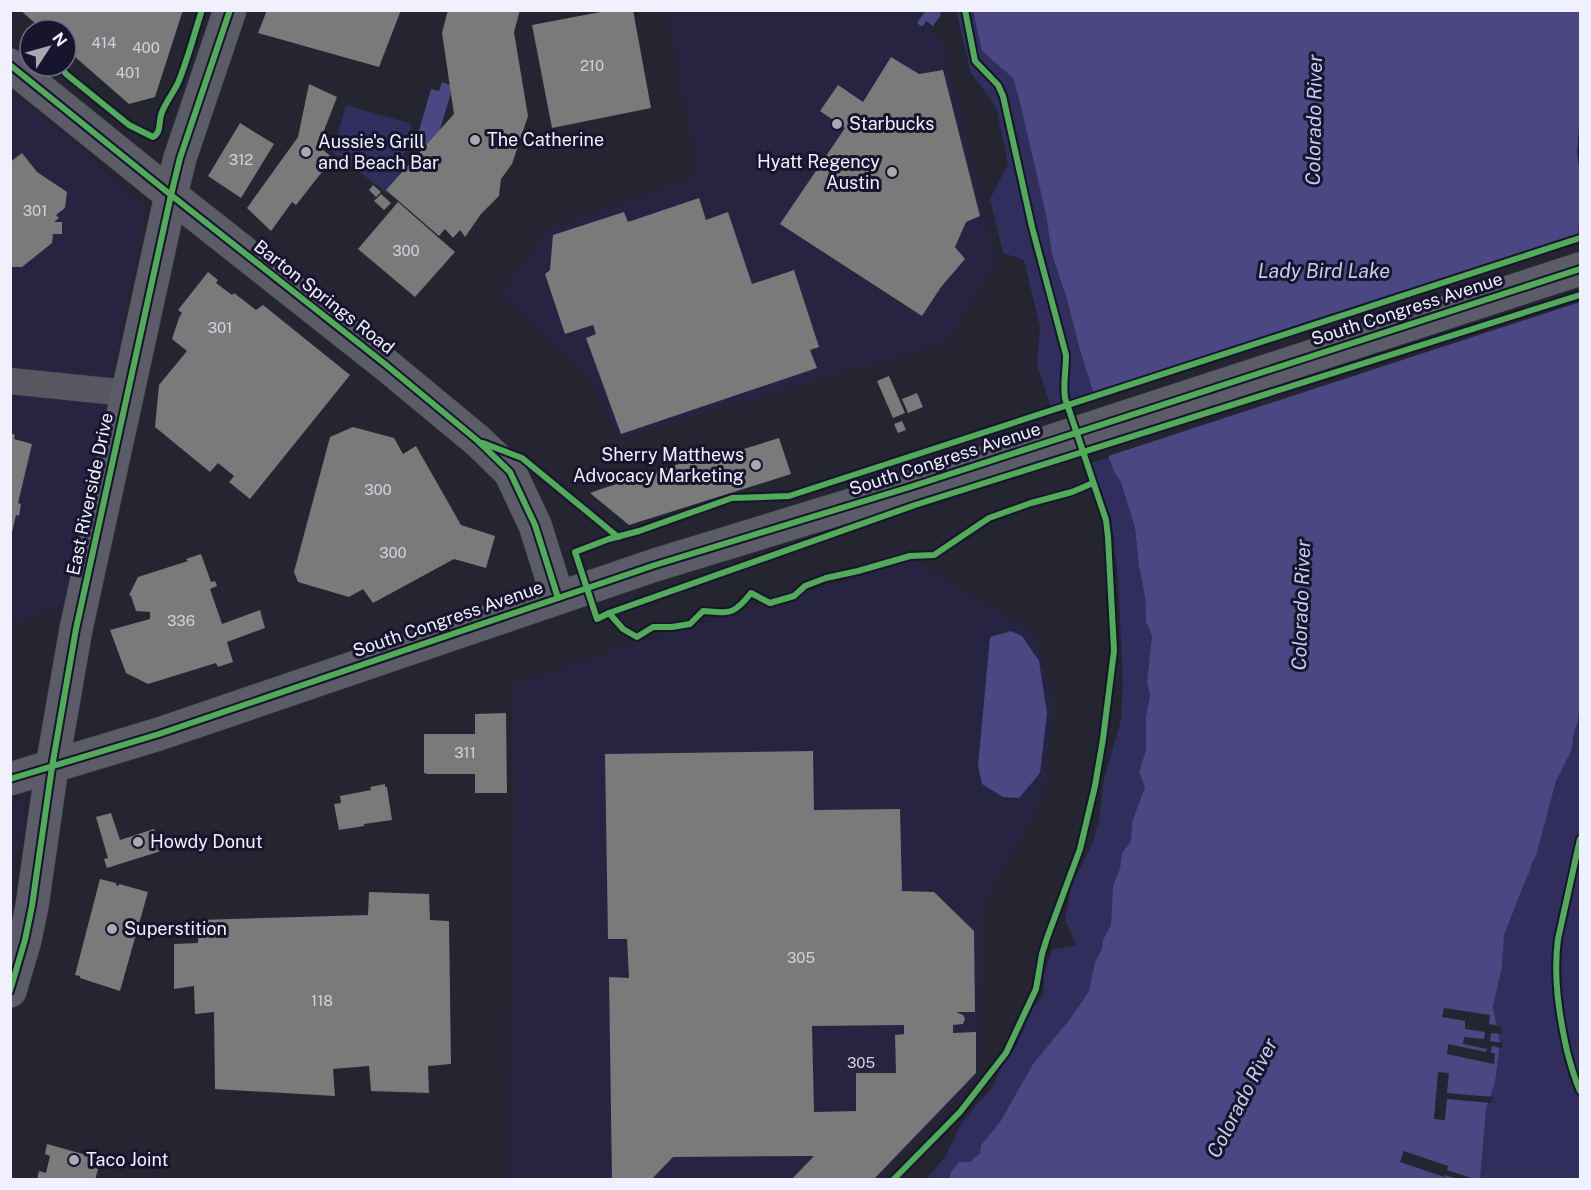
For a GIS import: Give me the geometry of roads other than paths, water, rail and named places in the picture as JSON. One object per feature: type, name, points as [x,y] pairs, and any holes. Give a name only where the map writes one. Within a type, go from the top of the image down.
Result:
[{"type":"main road","name":"East Riverside Drive","points":[[10,991],[32,906],[52,767],[76,628],[171,195],[180,158],[230,10]]},
{"type":"main road","name":"Barton Springs Road","points":[[10,65],[385,364],[478,441],[510,472],[536,525],[558,598]]},
{"type":"main road","name":"South Congress Avenue","points":[[10,779],[159,734],[655,565],[910,487],[1581,269]]},
{"type":"street","points":[[10,381],[128,393]]},
{"type":"water","points":[[926,10],[940,11],[941,15],[933,26],[926,21],[922,27],[917,23]]},
{"type":"water","name":"Lady Bird Lake","points":[[973,11],[1580,11],[1580,115],[1577,153],[1580,174],[1580,703],[1572,749],[1556,781],[1536,856],[1504,936],[1502,967],[1493,1007],[1500,1043],[1495,1083],[1486,1109],[1480,1179],[949,1180],[951,1172],[959,1162],[970,1162],[980,1153],[981,1145],[1000,1122],[1033,1064],[1070,1019],[1089,991],[1095,962],[1111,925],[1113,886],[1120,868],[1122,853],[1131,841],[1132,822],[1145,787],[1139,772],[1146,750],[1146,717],[1150,694],[1147,682],[1152,636],[1146,622],[1145,597],[1135,528],[1121,482],[1109,458],[1094,394],[1052,254],[1046,214],[1013,78],[982,51]]},
{"type":"water","points":[[442,82],[453,86],[434,149],[423,145],[426,136],[418,134],[431,89],[439,91]]},
{"type":"water","points":[[1011,631],[1022,636],[1039,661],[1047,713],[1040,773],[1019,798],[1003,797],[982,784],[978,766],[990,637]]},
{"type":"place","name":"Starbucks","points":[[837,124]]},
{"type":"place","name":"The Catherine","points":[[475,140]]},
{"type":"place","name":"Aussie's Grill and Beach Bar","points":[[306,152]]},
{"type":"place","name":"Hyatt Regency Austin","points":[[892,172]]},
{"type":"place","name":"Sherry Matthews Advocacy Marketing","points":[[756,465]]},
{"type":"place","name":"Howdy Donut","points":[[138,842]]},
{"type":"place","name":"Superstition","points":[[112,929]]},
{"type":"place","name":"Taco Joint","points":[[74,1160]]},
{"type":"water label","name":"Colorado River","points":[[1314,120]]},
{"type":"water label","name":"Colorado River","points":[[1301,605]]},
{"type":"water label","name":"Colorado River","points":[[1242,1098]]}]
